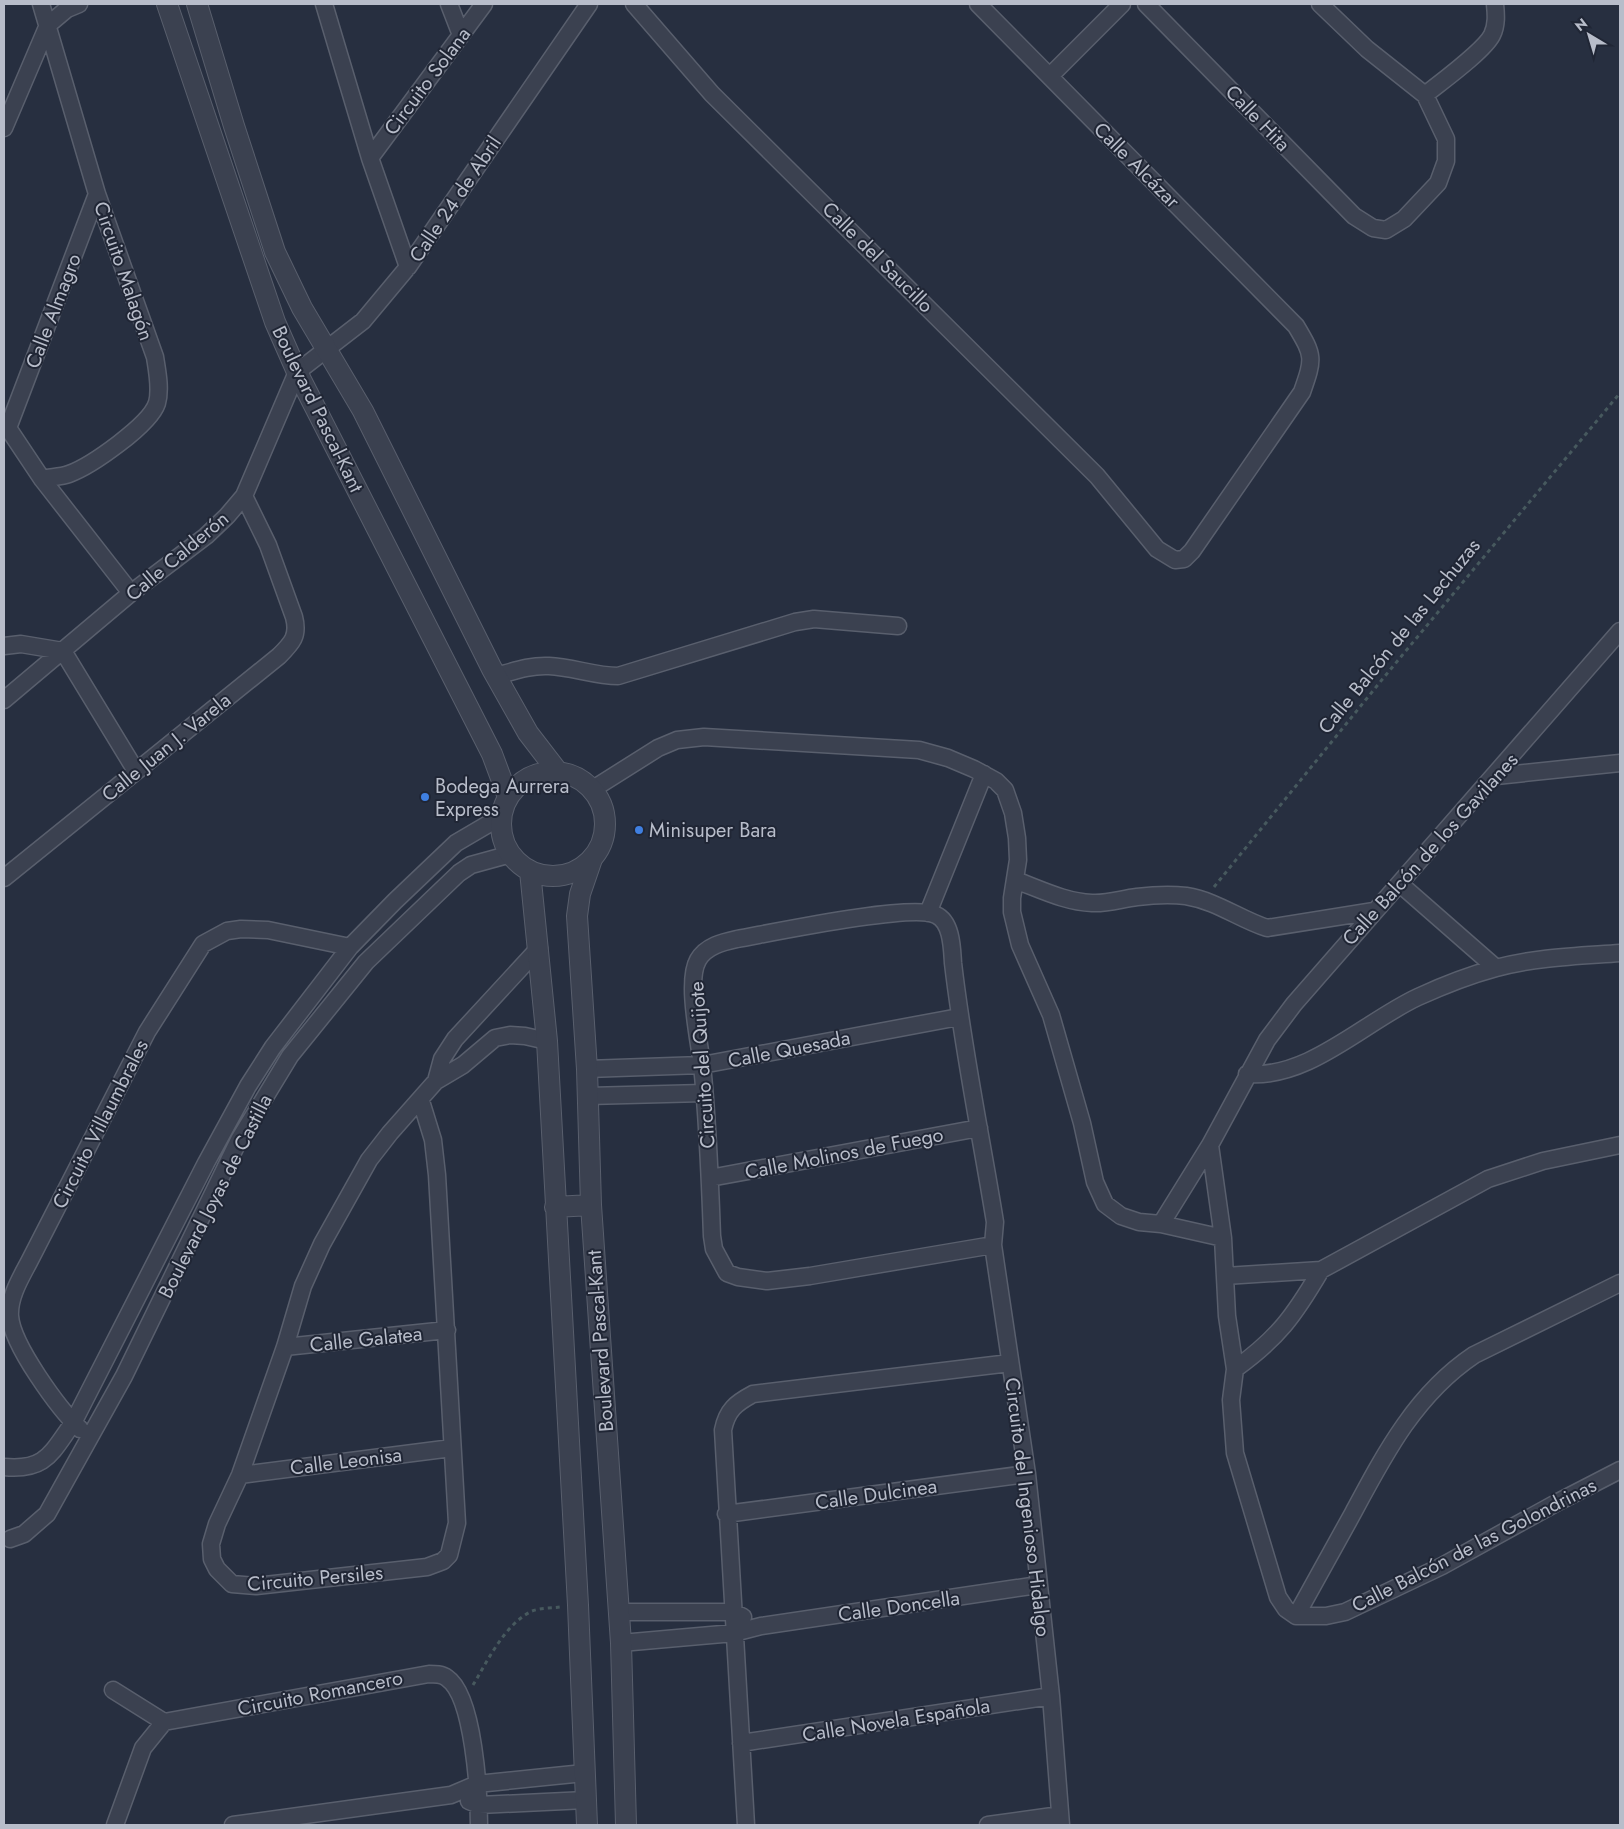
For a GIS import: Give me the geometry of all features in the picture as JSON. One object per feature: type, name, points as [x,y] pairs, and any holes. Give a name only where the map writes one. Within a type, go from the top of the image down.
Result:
[{"type":"street","name":"Circuito Malagón","points":[[41,4],[97,194],[155,357],[158,376],[157,402],[148,418],[128,437],[68,475],[42,478]]},
{"type":"street","points":[[4,128],[48,25],[67,9],[79,4]]},
{"type":"street","name":"Boulevard Pascal-Kant","points":[[167,4],[259,280],[275,322],[297,372],[492,754],[505,807]]},
{"type":"street","name":"Boulevard Pascal-Kant","points":[[197,4],[275,252],[302,308],[363,411],[496,676],[528,733],[558,772]]},
{"type":"street","name":"Circuito Solana","points":[[324,4],[370,158],[408,267]]},
{"type":"street","points":[[449,4],[461,35]]},
{"type":"street","name":"Circuito Solana","points":[[370,158],[484,4]]},
{"type":"street","name":"Calle 24 de Abril","points":[[297,372],[328,350],[363,321],[408,267],[589,4]]},
{"type":"street","name":"Calle del Saucillo","points":[[634,4],[712,94],[932,310],[1097,476],[1166,556],[1175,560],[1184,559],[1192,551],[1302,392],[1312,365],[1307,345],[1296,326]]},
{"type":"street","name":"Calle Alcázar","points":[[978,4],[1296,326]]},
{"type":"street","points":[[1050,76],[1122,4]]},
{"type":"street","name":"Calle Hita","points":[[1146,4],[1354,216],[1373,228],[1386,230],[1404,220],[1438,183],[1446,161],[1446,139],[1426,95]]},
{"type":"street","points":[[1320,4],[1367,49],[1426,95],[1482,47],[1492,35],[1496,15],[1495,4]]},
{"type":"street","name":"Calle Almagro","points":[[6,425],[97,194]]},
{"type":"street","name":"Calle Calderón","points":[[4,700],[131,593],[206,536],[228,516],[244,496],[297,372]]},
{"type":"street","points":[[6,425],[42,478],[131,593]]},
{"type":"street","name":"Calle Juan J. Varela","points":[[4,878],[291,644],[295,638],[297,628],[268,545],[244,496]]},
{"type":"street","points":[[496,676],[532,666],[551,666],[605,676],[618,676],[805,620],[898,626]]},
{"type":"street","name":"Calle Balcón de los Gavilanes","points":[[1161,1224],[1210,1145],[1267,1040],[1294,1004],[1374,911],[1496,776],[1620,631]]},
{"type":"street","points":[[4,646],[20,644],[63,652],[136,771]]},
{"type":"street","points":[[593,789],[658,748],[678,740],[704,737],[919,750],[948,758],[984,774],[1006,790],[1014,813],[1017,838],[1012,912],[1020,945],[1051,1015],[1082,1123],[1095,1182],[1105,1204],[1121,1216],[1139,1222],[1161,1224],[1223,1238]]},
{"type":"street","points":[[1496,776],[1620,763]]},
{"type":"street","points":[[558,772],[577,777],[593,789],[602,805],[606,824],[602,842],[592,859],[574,872],[552,876],[530,871],[511,854],[502,836],[505,807],[521,783],[539,774],[558,772]]},
{"type":"street","points":[[984,774],[928,912],[937,915],[943,920],[951,939],[959,1017],[995,1222],[993,1245],[1010,1363]]},
{"type":"street","name":"Boulevard Joyas de Castilla","points":[[4,1467],[18,1468],[45,1462],[73,1422],[248,1086],[301,1008],[350,947],[456,843],[505,807]]},
{"type":"street","name":"Boulevard Joyas de Castilla","points":[[6,1541],[24,1534],[47,1514],[124,1376],[239,1140],[290,1056],[366,962],[452,879],[470,866],[511,854]]},
{"type":"street","name":"Boulevard Pascal-Kant","points":[[592,859],[580,894],[577,916],[587,1069],[591,1205],[621,1642],[626,1825]]},
{"type":"street","name":"Boulevard Pascal-Kant","points":[[530,871],[540,948],[546,1041],[578,1605],[587,1825]]},
{"type":"street","points":[[1015,880],[1066,899],[1090,903],[1169,895],[1203,900],[1218,904],[1254,924],[1268,928],[1374,911]]},
{"type":"street","points":[[1400,884],[1496,968]]},
{"type":"street","name":"Circuito del Quijote","points":[[928,912],[873,916],[722,942],[706,951],[698,961],[694,981],[702,1065],[714,1250],[727,1272],[738,1277],[767,1281],[810,1276],[993,1245]]},
{"type":"street","name":"Circuito Villaumbrales","points":[[88,1438],[55,1401],[39,1378],[18,1338],[10,1318],[12,1303],[15,1290],[146,1032],[203,944],[227,931],[268,930],[350,947]]},
{"type":"street","name":"Circuito Persiles","points":[[421,1101],[433,1140],[447,1330],[457,1523],[455,1540],[449,1555],[443,1561],[427,1567],[256,1586],[232,1584],[217,1569],[212,1559],[211,1544],[217,1524],[240,1474],[285,1347],[303,1286],[322,1244],[369,1160],[436,1081],[442,1059],[456,1039],[540,948]]},
{"type":"street","points":[[1248,1074],[1267,1074],[1292,1069],[1417,997],[1496,968],[1549,959],[1620,953]]},
{"type":"street","name":"Calle Quesada","points":[[587,1069],[702,1065],[959,1017]]},
{"type":"street","name":"Circuito Persiles","points":[[436,1081],[463,1065],[495,1038],[510,1035],[546,1041]]},
{"type":"street","points":[[588,1096],[704,1093]]},
{"type":"street","name":"Calle Molinos de Fuego","points":[[710,1178],[979,1128]]},
{"type":"street","points":[[1210,1145],[1223,1238],[1227,1316],[1234,1369],[1231,1407],[1235,1453],[1278,1597],[1286,1609],[1296,1616],[1400,1429],[1427,1395],[1452,1370],[1474,1355],[1620,1283]]},
{"type":"street","points":[[1225,1276],[1321,1270],[1488,1180],[1543,1161],[1620,1145]]},
{"type":"street","points":[[555,1207],[591,1205]]},
{"type":"street","points":[[1234,1369],[1265,1347],[1288,1323],[1321,1270]]},
{"type":"street","name":"Calle Galatea","points":[[285,1347],[447,1330]]},
{"type":"street","name":"Circuito del Ingenioso Hidalgo","points":[[746,1825],[726,1514],[723,1430],[729,1410],[737,1402],[753,1394],[1010,1363],[1026,1474],[1051,1696],[1061,1820],[988,1825]]},
{"type":"street","name":"Calle Leonisa","points":[[240,1474],[452,1448]]},
{"type":"street","name":"Calle Balcón de las Golondrinas","points":[[1296,1616],[1326,1616],[1344,1612],[1442,1566],[1620,1470]]},
{"type":"street","name":"Calle Dulcinea","points":[[726,1514],[1026,1474]]},
{"type":"street","name":"Calle Doncella","points":[[621,1642],[734,1632],[761,1626],[1038,1585]]},
{"type":"street","points":[[619,1612],[733,1612],[761,1626]]},
{"type":"street","name":"Circuito Romancero","points":[[164,1722],[417,1675],[440,1675],[448,1678],[464,1701],[468,1715],[477,1784],[479,1825]]},
{"type":"street","points":[[113,1690],[164,1722],[143,1748],[115,1825]]},
{"type":"street","name":"Calle Novela Española","points":[[741,1743],[1051,1696]]},
{"type":"street","points":[[233,1825],[451,1795],[477,1784],[584,1773]]},
{"type":"street","points":[[451,1795],[479,1805],[586,1800]]},
{"type":"path","name":"Calle Balcón de las Lechuzas","points":[[1203,900],[1391,669],[1620,393]]},
{"type":"path","points":[[464,1701],[508,1630],[523,1616],[534,1610],[578,1605]]},
{"type":"place","name":"Bodega Aurrera Express","points":[[425,797]]},
{"type":"place","name":"Minisuper Bara","points":[[639,830]]}]
